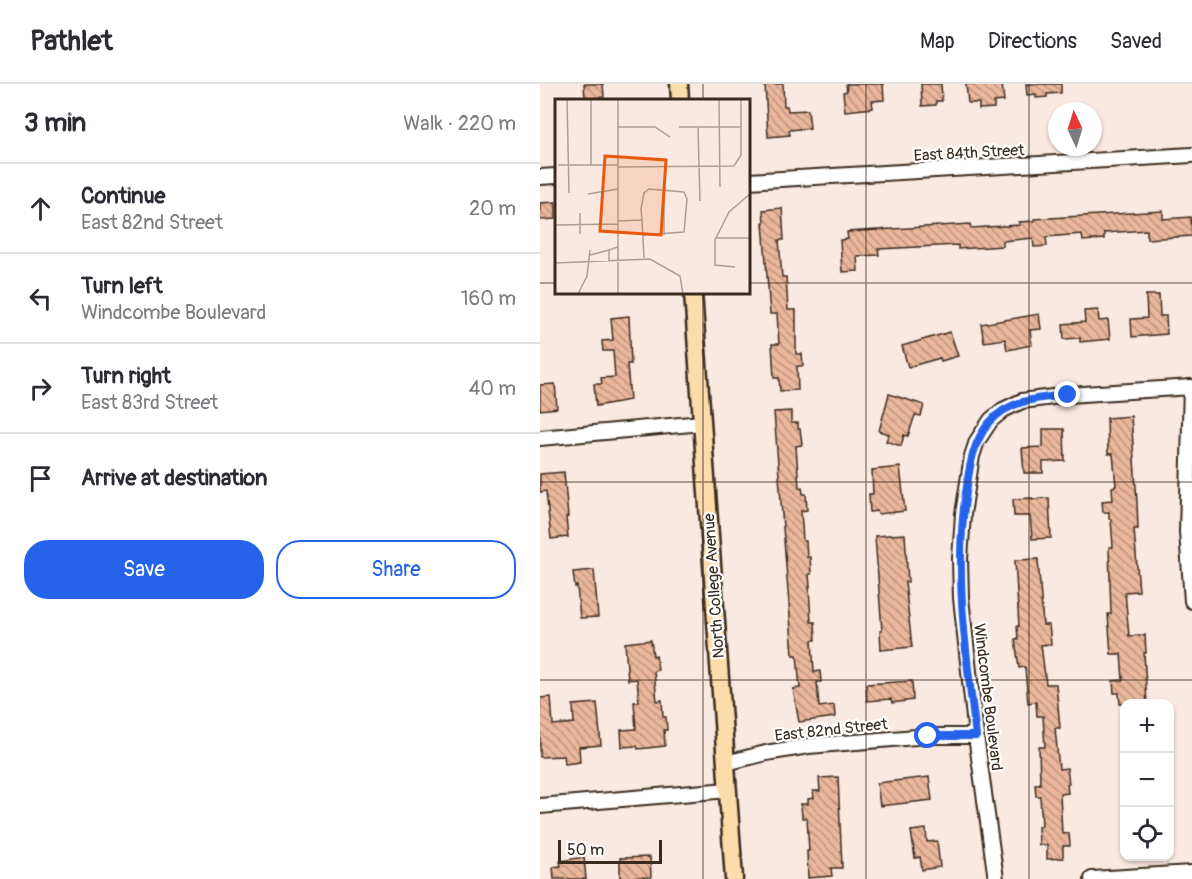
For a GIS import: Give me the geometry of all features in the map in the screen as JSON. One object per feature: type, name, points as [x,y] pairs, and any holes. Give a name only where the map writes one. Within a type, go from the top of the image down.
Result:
[{"type":"main road","points":[[679,84],[680,99]]},
{"type":"main road","name":"North College Avenue","points":[[693,294],[734,879]]},
{"type":"street","name":"East 84th Street","points":[[750,181],[1192,155]]},
{"type":"street","points":[[540,177],[555,176]]},
{"type":"street","points":[[1192,387],[1187,523],[1192,601]]},
{"type":"street","name":"Windcombe Boulevard","points":[[996,879],[962,617],[960,578],[962,527],[972,456],[980,436],[994,418],[1009,407],[1035,398],[1192,387]]},
{"type":"street","points":[[540,438],[702,423]]},
{"type":"street","name":"East 82nd Street","points":[[726,763],[808,746],[928,736],[976,736]]},
{"type":"street","points":[[540,806],[728,790]]},
{"type":"street","points":[[1092,879],[1192,873]]},
{"type":"building","points":[[584,84],[603,84],[604,97],[585,99]]},
{"type":"building","points":[[765,84],[783,84],[784,106],[787,106],[788,111],[808,110],[810,128],[789,130],[790,135],[768,137]]},
{"type":"building","points":[[846,84],[883,84],[884,100],[872,101],[873,108],[845,111],[843,92],[847,91]]},
{"type":"building","points":[[921,84],[941,84],[942,101],[936,101],[936,105],[922,106]]},
{"type":"building","points":[[966,84],[1002,84],[1004,101],[994,102],[994,108],[979,109],[979,103],[968,103]]},
{"type":"building","points":[[1026,84],[1061,84],[1061,93],[1036,98],[1036,94],[1027,95]]},
{"type":"building","points":[[555,202],[555,219],[540,220],[540,203]]},
{"type":"building","points":[[782,208],[784,240],[779,240],[782,277],[786,277],[788,310],[796,310],[796,354],[802,354],[803,366],[797,366],[798,390],[780,391],[779,378],[774,378],[772,344],[779,344],[777,314],[770,314],[763,210]]},
{"type":"building","points":[[1163,211],[1163,219],[1191,217],[1192,236],[1147,239],[1147,230],[1104,233],[1104,239],[1083,241],[1082,234],[1046,237],[1047,246],[1034,247],[1033,238],[1003,241],[1003,246],[958,249],[958,245],[878,249],[879,255],[857,256],[858,271],[842,272],[840,240],[848,239],[847,232],[970,224],[971,228],[1020,225],[1019,222],[1034,221],[1034,219]]},
{"type":"building","points":[[1146,295],[1159,295],[1160,316],[1166,316],[1167,334],[1132,337],[1131,319],[1147,318]]},
{"type":"building","points":[[1098,310],[1099,321],[1108,320],[1110,339],[1080,342],[1080,338],[1064,339],[1063,324],[1085,322],[1084,311]]},
{"type":"building","points":[[1039,314],[1041,329],[1030,330],[1032,345],[1007,350],[1005,339],[984,342],[981,324]]},
{"type":"building","points":[[629,316],[631,364],[627,364],[630,400],[596,406],[594,384],[602,384],[601,378],[615,377],[613,351],[603,351],[602,341],[613,340],[611,318]]},
{"type":"building","points":[[950,332],[958,356],[941,361],[940,358],[908,367],[902,346]]},
{"type":"building","points":[[555,384],[557,408],[540,410],[540,385]]},
{"type":"building","points":[[889,394],[924,405],[921,416],[915,415],[908,436],[904,435],[901,446],[886,441],[889,434],[879,431]]},
{"type":"building","points":[[791,411],[791,423],[798,423],[802,445],[796,446],[799,488],[802,487],[803,494],[806,494],[807,510],[801,511],[803,541],[806,541],[807,557],[810,557],[811,622],[815,622],[816,640],[812,640],[814,672],[820,671],[821,682],[817,682],[819,707],[834,705],[835,717],[799,722],[793,689],[800,688],[797,655],[793,655],[774,412]]},
{"type":"building","points":[[1131,416],[1138,529],[1134,529],[1139,591],[1125,592],[1129,636],[1145,635],[1146,653],[1144,653],[1147,699],[1120,699],[1120,704],[1119,693],[1114,693],[1113,681],[1123,680],[1121,654],[1111,654],[1108,614],[1111,614],[1109,547],[1113,547],[1111,519],[1109,519],[1109,512],[1103,512],[1102,501],[1113,500],[1112,487],[1116,486],[1113,454],[1108,454],[1107,418]]},
{"type":"building","points":[[1043,429],[1064,429],[1065,461],[1043,462],[1043,473],[1024,473],[1022,448],[1043,447]]},
{"type":"building","points":[[900,467],[905,511],[878,514],[877,511],[870,512],[869,494],[873,494],[872,470]]},
{"type":"building","points":[[564,472],[568,537],[551,539],[546,491],[540,492],[540,474]]},
{"type":"building","points":[[1049,498],[1051,538],[1032,539],[1030,516],[1014,516],[1013,499]]},
{"type":"building","points":[[905,534],[908,582],[905,582],[912,647],[881,650],[880,631],[882,631],[875,536]]},
{"type":"building","points":[[1038,559],[1043,625],[1049,625],[1051,644],[1041,645],[1046,684],[1056,684],[1060,728],[1055,728],[1059,769],[1067,768],[1069,784],[1067,784],[1068,793],[1060,794],[1062,834],[1069,833],[1070,846],[1063,846],[1063,858],[1047,859],[1047,845],[1039,845],[1038,826],[1042,826],[1040,796],[1036,796],[1035,784],[1040,784],[1039,747],[1045,747],[1043,716],[1037,716],[1036,702],[1028,703],[1025,667],[1019,668],[1015,639],[1018,639],[1017,626],[1019,626],[1015,560]]},
{"type":"building","points":[[594,570],[598,617],[580,618],[577,586],[575,587],[573,572]]},
{"type":"building","points":[[651,640],[658,670],[654,671],[657,701],[662,700],[663,717],[666,717],[665,746],[638,749],[637,746],[622,747],[621,730],[636,729],[634,702],[639,702],[637,679],[628,680],[625,643]]},
{"type":"building","points":[[912,681],[913,700],[892,703],[891,699],[867,701],[866,684]]},
{"type":"building","points":[[551,697],[553,725],[574,723],[573,705],[597,703],[601,745],[579,747],[580,762],[565,764],[564,756],[540,757],[540,698]]},
{"type":"building","points":[[838,777],[842,868],[831,868],[832,876],[808,878],[807,818],[802,818],[801,804],[808,804],[808,799],[814,798],[813,791],[820,791],[819,778]]},
{"type":"building","points":[[929,777],[932,800],[880,806],[877,783]]},
{"type":"building","points":[[926,829],[927,842],[937,841],[940,867],[922,870],[920,857],[915,858],[911,831]]},
{"type":"building","points":[[584,857],[586,879],[554,879],[553,867],[561,866],[560,861]]},
{"type":"building","points":[[650,857],[651,877],[620,878],[620,858]]},
{"type":"route","points":[[928,736],[976,736],[962,617],[960,559],[965,494],[977,441],[983,430],[1003,410],[1022,401],[1068,395]]}]
